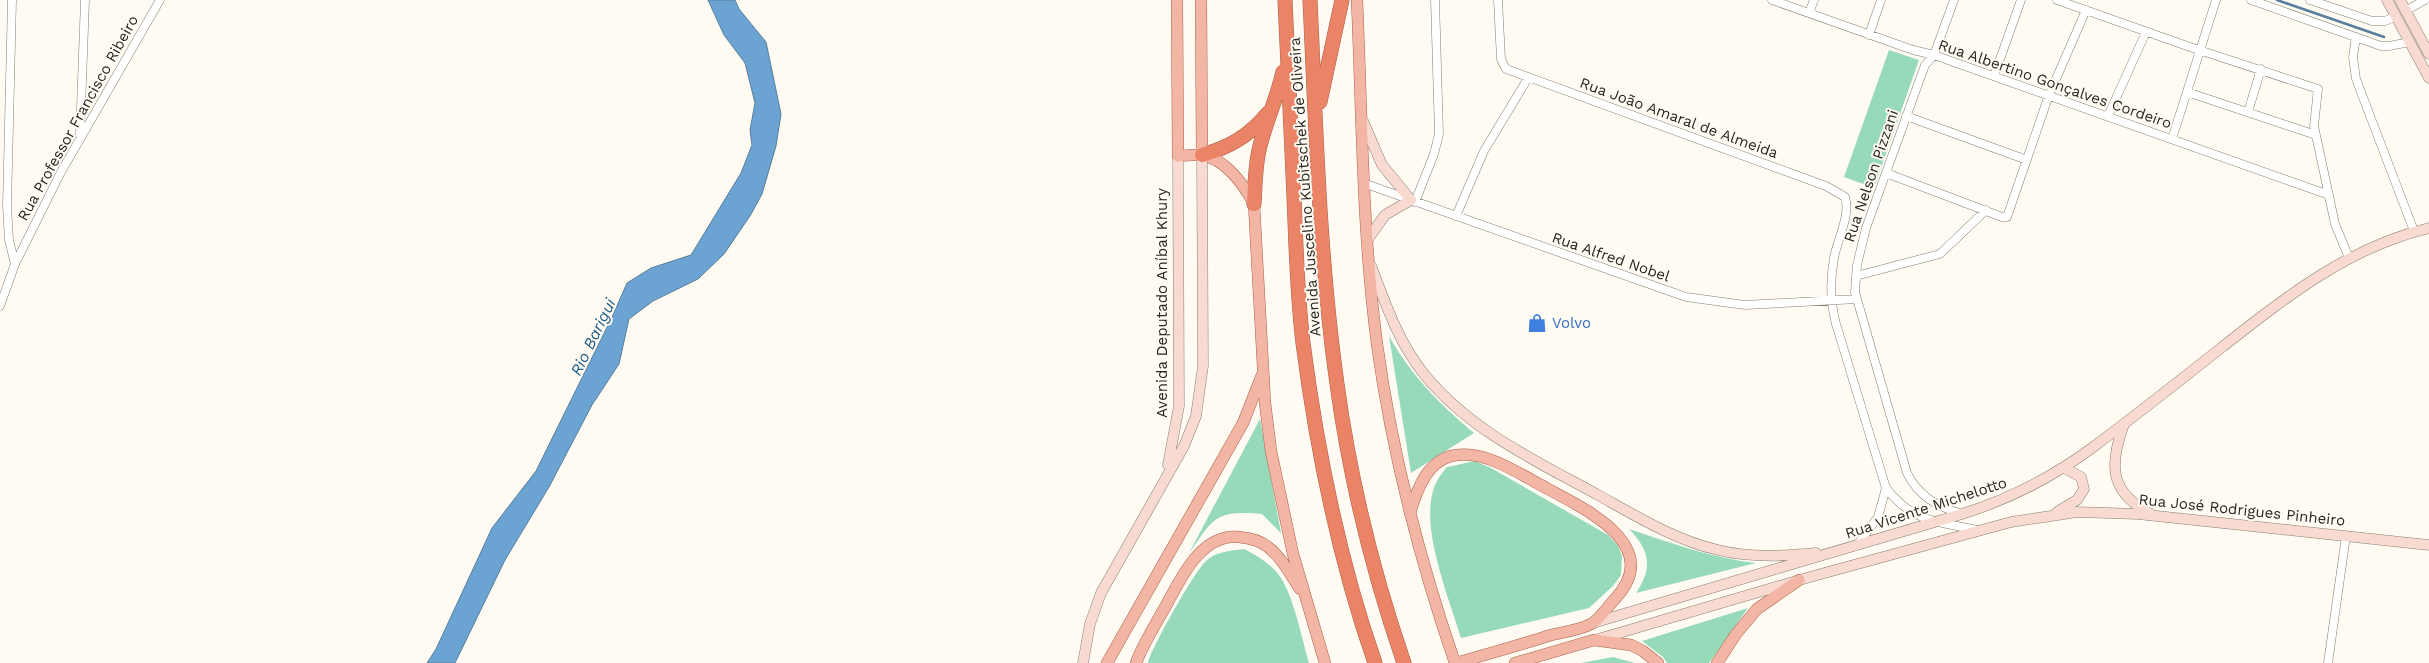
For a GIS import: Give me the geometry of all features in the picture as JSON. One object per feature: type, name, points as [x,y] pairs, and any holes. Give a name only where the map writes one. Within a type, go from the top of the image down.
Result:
[{"type":"highway","name":"Avenida Juscelino Kubitschek de Oliveira","points":[[1285,0],[1298,279],[1308,376],[1334,520],[1358,612],[1375,663]]},
{"type":"highway","name":"Avenida Juscelino Kubitschek de Oliveira","points":[[1310,0],[1326,295],[1343,425],[1359,506],[1383,599],[1404,663]]},
{"type":"highway","points":[[1316,123],[1342,0]]},
{"type":"highway","points":[[1254,204],[1255,174],[1260,149],[1279,92],[1288,52]]},
{"type":"highway","points":[[1202,155],[1223,149],[1241,139],[1257,126],[1270,111],[1279,92]]},
{"type":"main road","name":"Avenida Deputado Aníbal Khury","points":[[1165,478],[1173,446],[1179,406],[1177,0]]},
{"type":"main road","points":[[1083,663],[1090,624],[1102,593],[1190,433],[1196,416],[1202,382],[1201,0]]},
{"type":"main road","points":[[1357,0],[1368,239],[1382,381],[1409,515],[1455,663]]},
{"type":"main road","points":[[2387,0],[2429,78]]},
{"type":"main road","points":[[2400,0],[2429,54]]},
{"type":"main road","points":[[2396,16],[2406,11]]},
{"type":"main road","points":[[1363,121],[1382,165],[1413,201],[1385,215],[1368,239]]},
{"type":"main road","points":[[1178,156],[1202,155],[1228,170],[1247,192],[1254,204],[1267,418],[1276,476],[1306,600],[1325,663]]},
{"type":"main road","name":"Rua Vicente Michelotto","points":[[1455,663],[1837,552],[2001,502],[2064,468],[2124,424],[2288,296],[2348,258],[2375,245],[2414,231],[2429,228]]},
{"type":"main road","points":[[1370,263],[1394,326],[1411,357],[1441,393],[1502,442],[1655,526],[1700,545],[1752,556],[1837,552]]},
{"type":"main road","points":[[1107,663],[1243,424],[1264,368]]},
{"type":"main road","points":[[2124,424],[2114,456],[2113,469],[2117,482],[2132,502],[2154,516]]},
{"type":"main road","points":[[1409,515],[1418,488],[1432,467],[1447,457],[1467,454],[1488,459],[1505,467],[1595,515],[1606,523],[1622,540],[1630,560],[1630,569],[1629,578],[1619,595],[1592,623]]},
{"type":"main road","points":[[1515,663],[1799,580],[1979,530],[2052,514],[2077,500],[2084,489],[2081,477],[2064,468]]},
{"type":"main road","name":"Rua José Rodrigues Pinheiro","points":[[2052,514],[2094,512],[2154,516],[2429,544]]},
{"type":"main road","points":[[1136,663],[1187,568],[1199,553],[1226,538],[1247,537],[1266,546],[1284,564],[1306,600]]},
{"type":"main road","points":[[1717,663],[1736,634],[1756,609],[1799,580]]},
{"type":"main road","points":[[1594,640],[1631,645],[1643,651],[1658,663]]},
{"type":"street","points":[[12,0],[7,206],[8,240],[15,264]]},
{"type":"street","points":[[80,136],[85,0]]},
{"type":"street","name":"Rua Professor Francisco Ribeiro","points":[[0,306],[15,264],[80,136],[160,0]]},
{"type":"street","points":[[1413,201],[1438,141],[1435,0]]},
{"type":"street","name":"Rua João Amaral de Almeida","points":[[1498,0],[1503,66],[1528,78],[1826,186],[1845,197]]},
{"type":"street","name":"Rua Albertino Gonçalves Cordeiro","points":[[1772,0],[1869,35],[1994,76],[2329,195]]},
{"type":"street","points":[[1809,13],[1814,0]]},
{"type":"street","points":[[1869,35],[1881,0]]},
{"type":"street","name":"Rua Nelson Pizzani","points":[[1954,0],[1934,55],[1924,65],[1864,234],[1856,276],[1856,300],[1912,482],[1925,498],[1934,504],[1962,514]]},
{"type":"street","points":[[1994,76],[2021,0]]},
{"type":"street","points":[[2057,0],[2146,32],[2318,88],[2313,119],[2337,229],[2348,258]]},
{"type":"street","points":[[2172,139],[2216,0]]},
{"type":"street","points":[[2251,0],[2385,46],[2410,42]]},
{"type":"street","points":[[2310,0],[2372,21],[2385,21],[2396,16]]},
{"type":"street","points":[[2406,11],[2425,0]]},
{"type":"street","points":[[1886,174],[2006,218],[2049,96],[2086,10]]},
{"type":"street","points":[[2108,116],[2146,32]]},
{"type":"street","points":[[2356,37],[2353,57],[2356,79],[2414,231]]},
{"type":"street","points":[[2248,112],[2261,69]]},
{"type":"street","points":[[1456,216],[1481,157],[1528,78]]},
{"type":"street","points":[[2187,92],[2316,135]]},
{"type":"street","points":[[1906,116],[2027,160]]},
{"type":"street","name":"Rua Alfred Nobel","points":[[1366,184],[1686,297],[1744,305],[1856,300]]},
{"type":"street","name":"Rua Nelson Pizzani","points":[[1845,197],[1847,208],[1834,258],[1832,301],[1836,324],[1886,488],[1904,509],[1922,518],[1979,530]]},
{"type":"street","points":[[1856,276],[1940,254],[1986,210]]},
{"type":"street","points":[[1856,546],[1878,517],[1886,488]]},
{"type":"street","points":[[2328,663],[2346,536]]},
{"type":"green space","points":[[1889,50],[1919,60],[1874,188],[1844,177]]},
{"type":"green space","points":[[1389,336],[1416,376],[1449,411],[1474,433],[1411,473]]},
{"type":"green space","points":[[1260,419],[1281,533],[1262,514],[1224,515],[1210,525],[1188,555]]},
{"type":"green space","points":[[1475,461],[1491,468],[1608,535],[1618,546],[1622,556],[1621,575],[1613,586],[1589,608],[1461,638],[1444,586],[1434,547],[1430,511],[1434,487],[1447,467]]},
{"type":"green space","points":[[1629,529],[1708,554],[1756,563],[1636,593],[1645,575],[1647,560],[1641,545]]},
{"type":"green space","points":[[1244,549],[1265,561],[1274,569],[1286,586],[1294,607],[1309,663],[1148,663],[1156,643],[1174,611],[1205,562],[1218,554]]},
{"type":"green space","points":[[1748,608],[1709,663],[1667,663],[1663,657],[1642,641]]},
{"type":"green space","points":[[1613,657],[1635,663],[1581,663]]},
{"type":"water","points":[[708,0],[735,0],[739,9],[766,42],[781,114],[776,146],[762,194],[750,216],[724,254],[698,279],[653,301],[629,319],[619,364],[592,405],[549,487],[505,560],[455,663],[427,663],[436,649],[492,528],[536,471],[627,283],[651,268],[691,255],[741,173],[752,145],[750,130],[755,103],[745,63],[724,35]]},
{"type":"waterway","points":[[2277,0],[2384,37]]},
{"type":"place","name":"Volvo","points":[[1537,323]]},
{"type":"water label","name":"Rio Barigui","points":[[593,337]]}]
